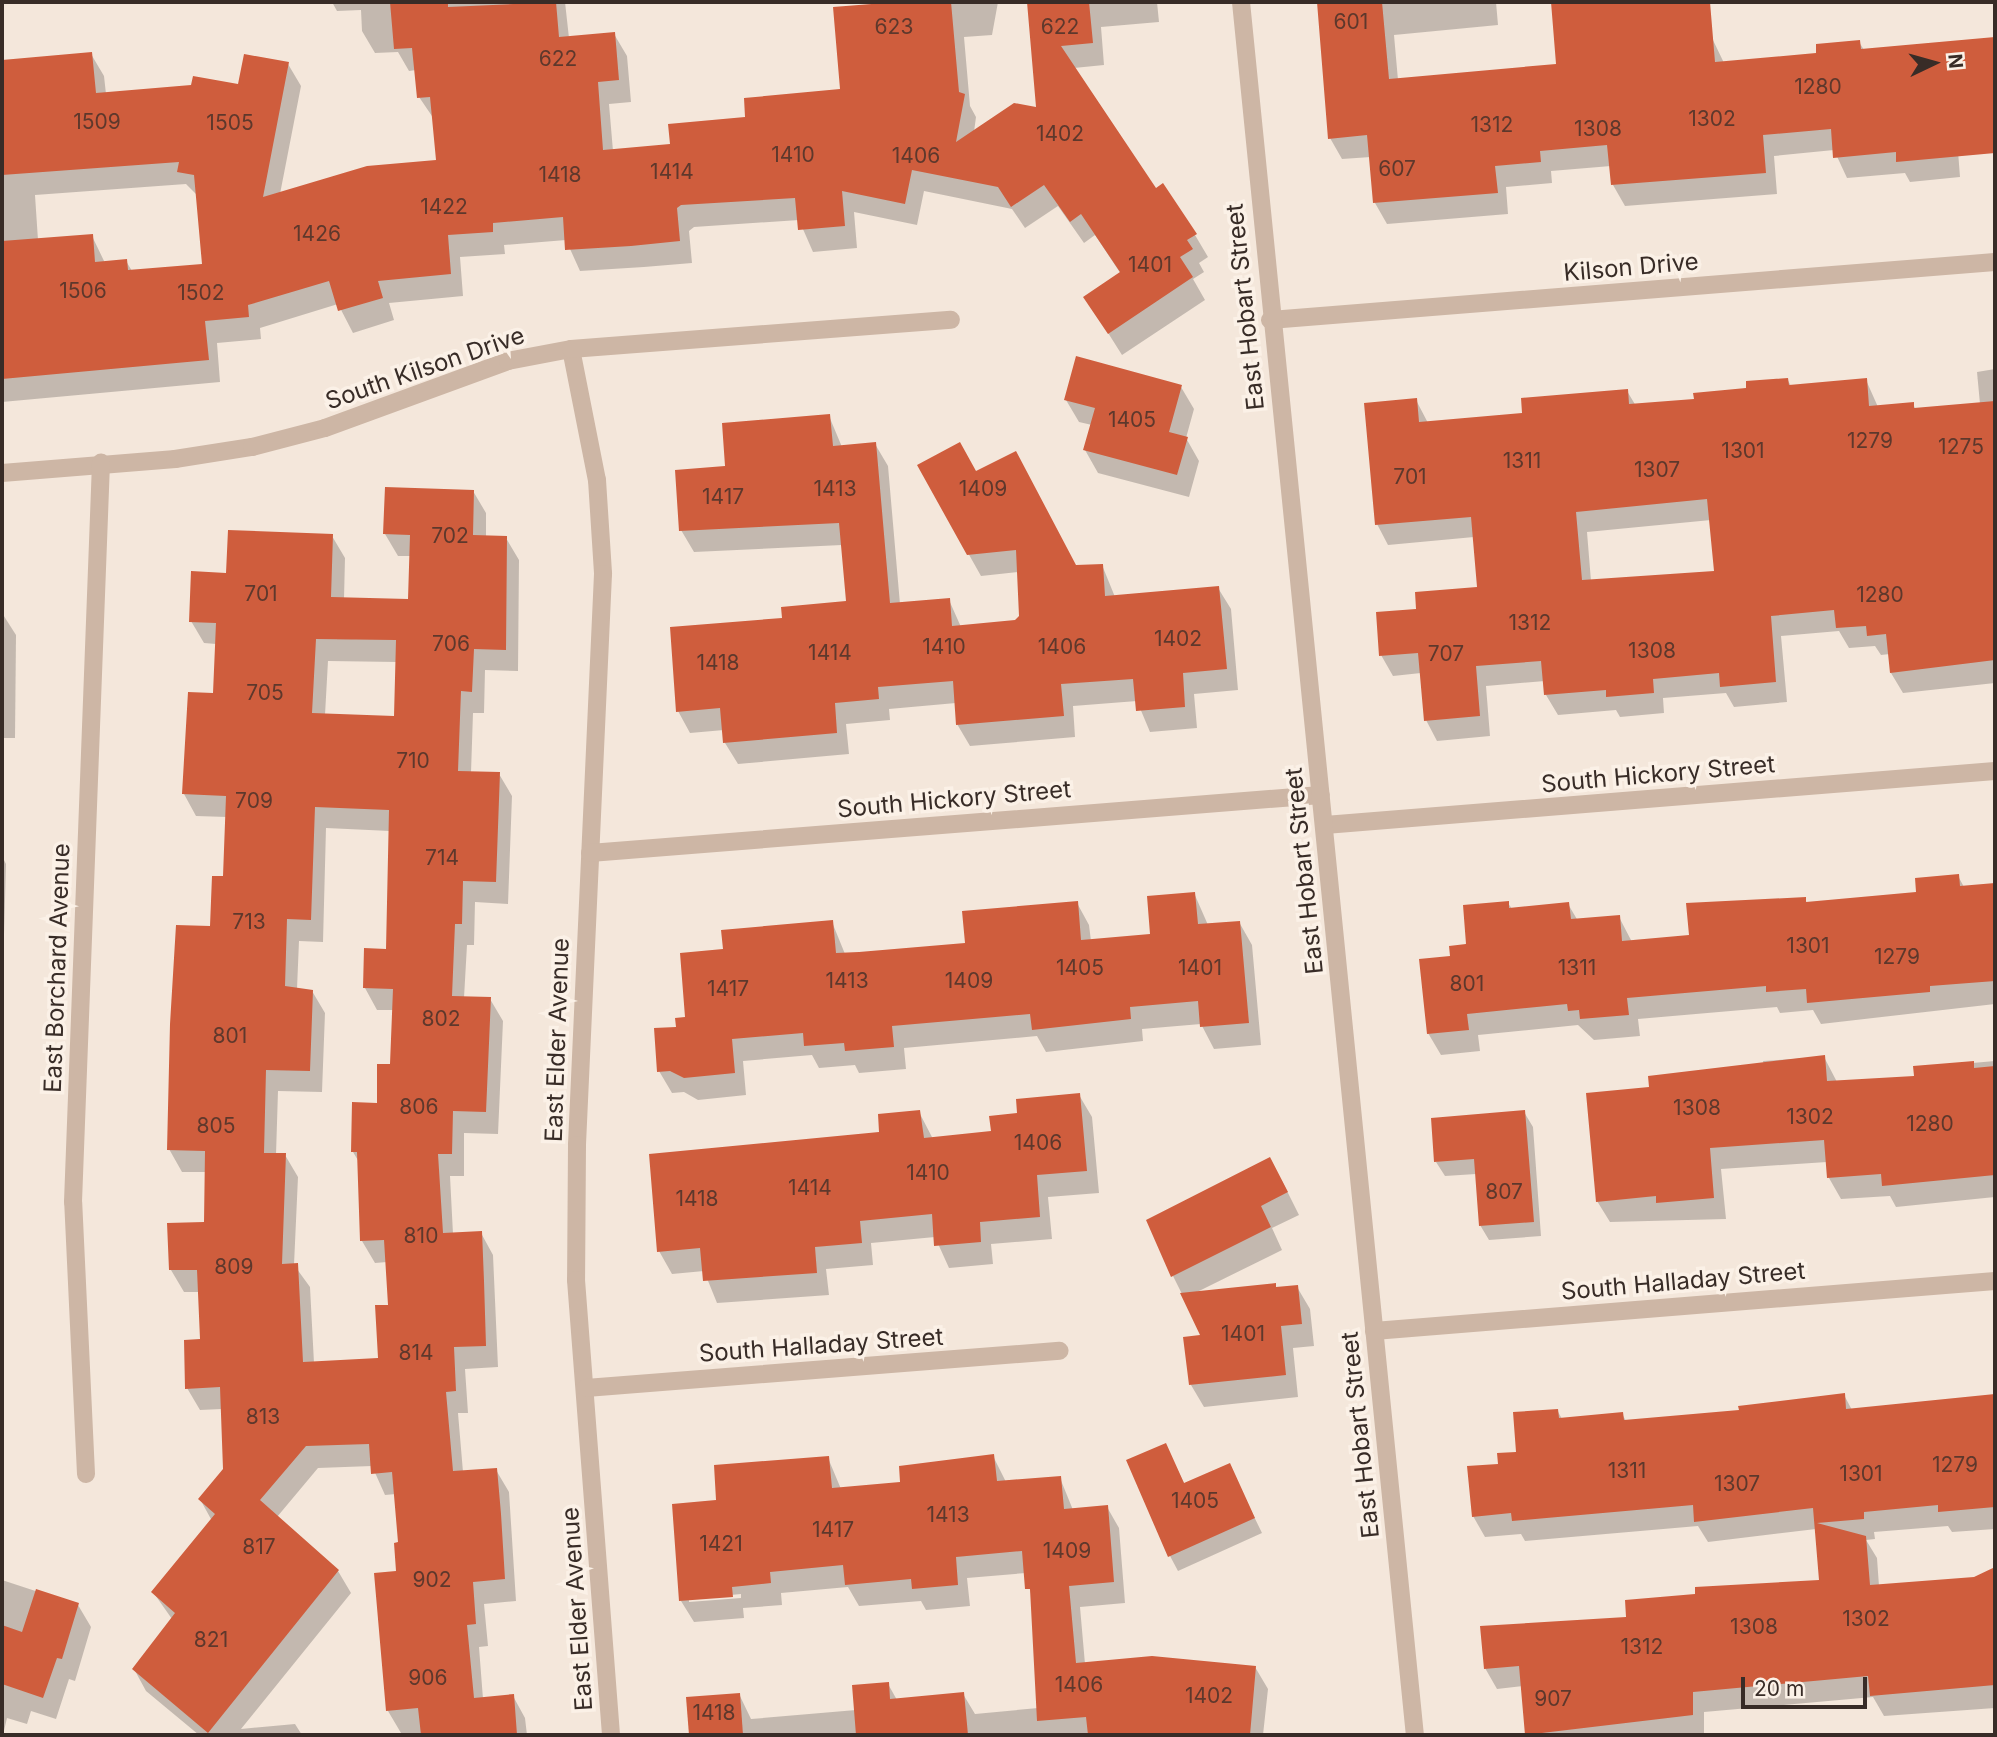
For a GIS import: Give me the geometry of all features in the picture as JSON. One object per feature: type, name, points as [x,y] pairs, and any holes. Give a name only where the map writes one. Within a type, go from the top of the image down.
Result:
[{"type":"street","name":"East Hobart Street","points":[[1241,2],[1270,320],[1325,825],[1415,1735]]},
{"type":"street","name":"Kilson Drive","points":[[1270,320],[1995,262]]},
{"type":"street","name":"South Kilson Drive","points":[[2,473],[175,459],[252,447],[325,428],[508,361],[571,349],[951,320]]},
{"type":"street","name":"East Elder Avenue","points":[[571,349],[597,480],[603,574],[577,1158],[576,1280],[611,1735]]},
{"type":"street","name":"East Borchard Avenue","points":[[86,1474],[73,1202],[102,463]]},
{"type":"street","name":"South Hickory Street","points":[[1325,825],[1995,771]]},
{"type":"street","name":"South Hickory Street","points":[[590,853],[1321,795]]},
{"type":"street","name":"South Halladay Street","points":[[1374,1331],[1995,1281]]},
{"type":"street","name":"South Halladay Street","points":[[586,1388],[1060,1351]]},
{"type":"building","points":[[390,2],[448,2],[448,7],[556,2],[559,37],[615,32],[619,80],[598,82],[603,150],[670,144],[668,124],[745,117],[744,98],[840,89],[833,7],[897,2],[951,2],[959,92],[965,94],[956,142],[1014,103],[1036,107],[1027,2],[1089,2],[1093,43],[1061,46],[1156,188],[1163,183],[1197,234],[1187,240],[1193,249],[1180,257],[1193,277],[1108,334],[1083,297],[1120,272],[1081,214],[1070,222],[1044,185],[1011,207],[998,187],[912,170],[905,204],[842,191],[845,226],[798,230],[795,198],[681,205],[677,208],[680,241],[631,246],[565,250],[563,217],[493,223],[493,232],[448,235],[451,274],[378,281],[383,298],[338,311],[329,281],[248,305],[249,317],[205,321],[209,360],[2,379],[2,241],[93,234],[95,262],[127,259],[128,270],[202,264],[194,175],[177,172],[179,162],[2,175],[2,60],[92,52],[96,93],[191,85],[193,76],[238,84],[244,54],[289,62],[263,197],[367,166],[436,160],[430,97],[417,98],[412,48],[394,49]]},
{"type":"building","points":[[1317,2],[1382,2],[1389,79],[1556,64],[1551,2],[1710,2],[1715,62],[1816,53],[1816,44],[1860,40],[1861,49],[1995,37],[1995,153],[1896,162],[1896,152],[1833,158],[1831,129],[1763,135],[1766,173],[1611,185],[1607,145],[1540,151],[1541,162],[1495,166],[1498,193],[1373,203],[1367,135],[1328,139]]},
{"type":"building","points":[[1076,356],[1182,385],[1169,432],[1188,437],[1177,475],[1083,450],[1095,408],[1064,400]]},
{"type":"building","points":[[1788,378],[1789,385],[1867,378],[1869,406],[1914,402],[1914,408],[1995,401],[1995,660],[1890,673],[1886,634],[1867,636],[1866,626],[1836,628],[1834,610],[1771,616],[1776,682],[1720,687],[1719,673],[1653,679],[1654,693],[1606,697],[1606,690],[1544,695],[1541,661],[1476,666],[1480,716],[1424,721],[1418,653],[1379,656],[1376,612],[1416,609],[1415,592],[1477,587],[1471,517],[1375,525],[1364,403],[1417,398],[1419,422],[1522,413],[1521,398],[1628,389],[1629,404],[1694,399],[1693,393],[1746,388],[1746,381]],"holes":[[[1707,499],[1714,571],[1582,580],[1576,512]]]},
{"type":"building","points":[[830,414],[833,446],[876,442],[890,603],[950,598],[952,626],[1015,620],[1019,616],[1016,550],[967,555],[917,465],[960,442],[976,471],[1016,451],[1076,565],[1103,564],[1105,596],[1219,586],[1227,669],[1183,673],[1185,707],[1136,711],[1133,679],[1061,684],[1064,716],[956,725],[953,681],[878,687],[879,699],[835,703],[837,733],[723,743],[720,708],[676,712],[670,627],[782,618],[781,607],[846,601],[839,523],[679,531],[675,470],[725,466],[722,423]]},
{"type":"building","points":[[385,487],[474,490],[473,535],[507,536],[506,650],[474,649],[472,692],[461,691],[458,771],[500,772],[496,882],[463,881],[462,924],[455,924],[452,996],[491,997],[486,1112],[453,1111],[452,1154],[438,1154],[443,1233],[482,1231],[486,1346],[454,1347],[456,1391],[446,1392],[453,1471],[497,1468],[501,1514],[505,1579],[473,1582],[476,1624],[467,1625],[474,1698],[514,1694],[517,1735],[421,1735],[418,1708],[386,1711],[374,1573],[396,1571],[394,1543],[398,1542],[392,1472],[371,1474],[369,1444],[306,1446],[260,1500],[339,1570],[208,1733],[132,1669],[175,1613],[151,1592],[215,1514],[198,1499],[223,1469],[220,1387],[185,1389],[184,1340],[200,1339],[197,1270],[169,1270],[167,1223],[204,1222],[205,1151],[167,1150],[170,1024],[176,925],[210,926],[212,876],[223,876],[226,796],[182,794],[188,692],[213,693],[216,623],[189,622],[191,571],[226,573],[228,530],[333,534],[331,597],[408,599],[410,535],[383,534]],"holes":[[[316,639],[396,640],[394,716],[312,713]],[[315,807],[389,810],[386,949],[364,948],[363,988],[393,989],[390,1064],[377,1064],[377,1103],[352,1102],[351,1152],[357,1152],[360,1241],[384,1240],[388,1305],[375,1305],[378,1358],[303,1362],[298,1263],[282,1264],[286,1153],[264,1153],[266,1070],[310,1071],[313,990],[285,986],[287,919],[311,920]]]},
{"type":"building","points":[[1959,874],[1960,886],[1995,883],[1995,981],[1930,986],[1930,992],[1807,1003],[1806,989],[1766,992],[1766,986],[1627,998],[1629,1015],[1580,1019],[1579,1010],[1568,1011],[1567,1004],[1467,1014],[1469,1030],[1427,1034],[1419,959],[1450,956],[1449,946],[1466,944],[1463,905],[1509,901],[1509,908],[1569,902],[1571,919],[1620,915],[1622,941],[1689,935],[1686,903],[1806,897],[1806,902],[1916,892],[1915,878]]},
{"type":"building","points":[[1195,892],[1198,924],[1240,921],[1249,1023],[1200,1027],[1198,1001],[1130,1007],[1131,1019],[1032,1030],[1030,1014],[892,1026],[894,1047],[845,1051],[844,1043],[804,1046],[803,1033],[732,1039],[735,1073],[684,1078],[670,1071],[657,1072],[654,1028],[676,1027],[675,1018],[685,1017],[680,953],[723,949],[721,930],[833,920],[836,953],[859,952],[965,943],[962,911],[1078,901],[1081,940],[1150,934],[1147,896]]},
{"type":"building","points":[[1825,1055],[1827,1081],[1914,1076],[1913,1066],[1974,1061],[1974,1068],[1995,1066],[1995,1175],[1882,1186],[1881,1174],[1827,1178],[1824,1140],[1710,1148],[1714,1198],[1656,1203],[1656,1196],[1596,1202],[1586,1093],[1649,1087],[1648,1076]]},
{"type":"building","points":[[1080,1093],[1087,1171],[1037,1175],[1040,1217],[980,1222],[981,1242],[934,1246],[932,1214],[860,1221],[862,1243],[815,1247],[817,1273],[703,1281],[700,1248],[657,1252],[649,1154],[879,1132],[878,1114],[920,1110],[924,1138],[991,1131],[989,1116],[1017,1113],[1016,1099]]},
{"type":"building","points":[[1525,1110],[1534,1222],[1479,1226],[1474,1159],[1434,1162],[1431,1118]]},
{"type":"building","points":[[1270,1157],[1288,1192],[1261,1206],[1271,1227],[1171,1277],[1146,1220]]},
{"type":"building","points":[[1276,1283],[1276,1287],[1298,1285],[1302,1324],[1281,1326],[1286,1375],[1189,1385],[1183,1337],[1200,1335],[1180,1293]]},
{"type":"building","points":[[1845,1393],[1846,1409],[1995,1394],[1995,1507],[1938,1512],[1938,1505],[1864,1512],[1864,1519],[1817,1523],[1866,1536],[1870,1585],[1974,1577],[1995,1567],[1995,1685],[1870,1696],[1868,1676],[1693,1692],[1693,1715],[1525,1735],[1519,1666],[1484,1669],[1480,1626],[1626,1617],[1625,1600],[1695,1594],[1695,1587],[1819,1580],[1813,1508],[1694,1522],[1693,1505],[1512,1521],[1511,1513],[1472,1517],[1467,1466],[1498,1464],[1497,1453],[1516,1452],[1513,1412],[1558,1409],[1559,1418],[1623,1412],[1624,1420],[1739,1410],[1738,1406]]},
{"type":"building","points":[[1166,1443],[1184,1483],[1230,1463],[1255,1518],[1168,1557],[1126,1460]]},
{"type":"building","points":[[994,1454],[997,1481],[1061,1476],[1064,1509],[1108,1505],[1114,1582],[1069,1586],[1076,1663],[1152,1656],[1256,1666],[1250,1735],[1088,1735],[1086,1717],[1037,1721],[1030,1589],[1025,1589],[1022,1551],[956,1557],[958,1585],[912,1589],[911,1579],[845,1585],[843,1565],[770,1572],[771,1583],[732,1587],[733,1597],[679,1601],[672,1504],[716,1500],[714,1465],[829,1456],[832,1488],[900,1482],[899,1466]]},
{"type":"building","points":[[36,1589],[79,1603],[62,1659],[57,1658],[43,1698],[2,1684],[2,1625],[22,1632]]},
{"type":"building","points":[[889,1682],[890,1699],[964,1692],[968,1735],[856,1735],[852,1685]]},
{"type":"building","points":[[740,1693],[743,1735],[689,1735],[686,1697]]}]
